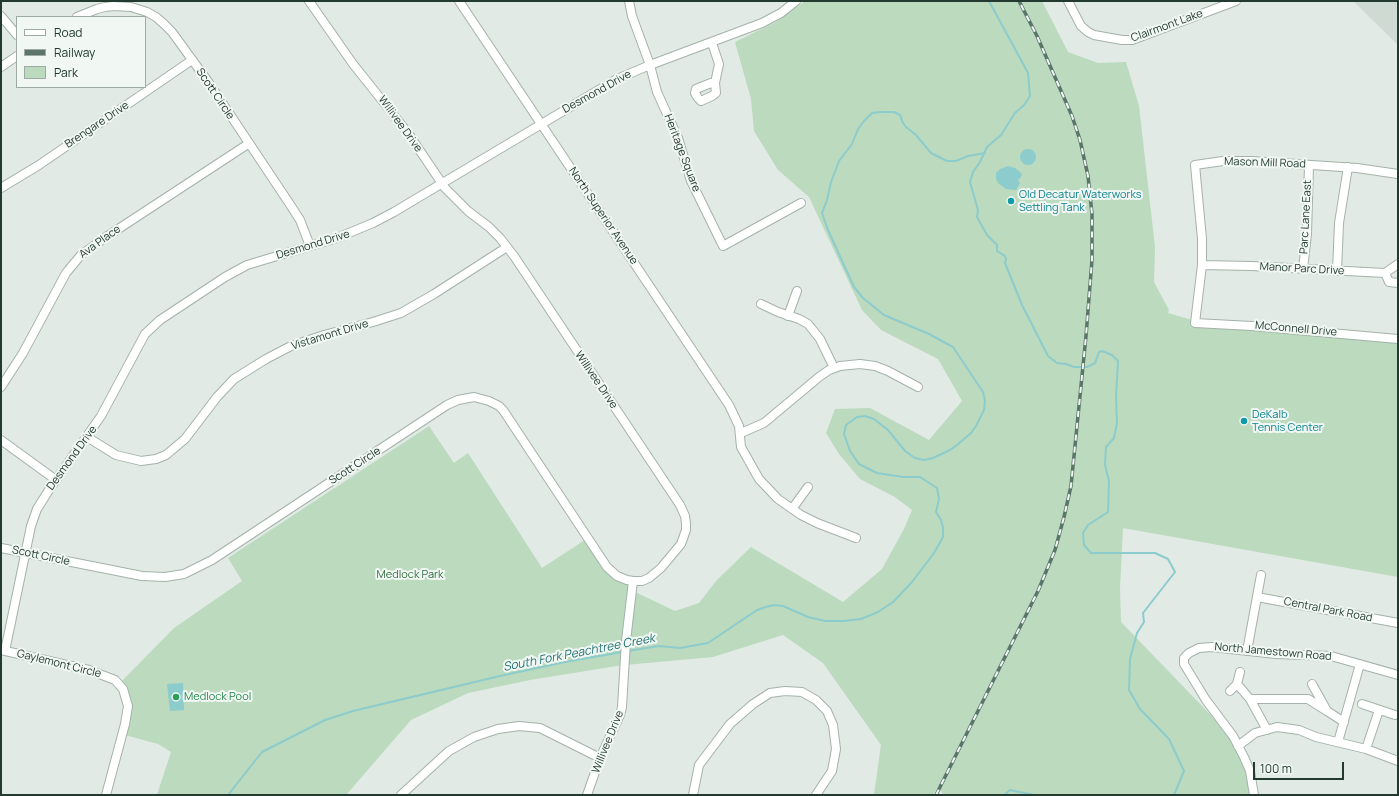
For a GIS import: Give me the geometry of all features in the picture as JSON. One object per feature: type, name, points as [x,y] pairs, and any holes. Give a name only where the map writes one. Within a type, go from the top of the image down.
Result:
[{"type":"street","name":"Willivee Drive","points":[[310,1],[353,64],[404,127],[441,183],[451,195],[489,227],[507,247],[680,505],[685,516],[686,530],[681,544],[676,552],[652,576],[642,581],[633,581],[627,634],[622,707],[600,758],[587,795]]},
{"type":"street","name":"North Superior Avenue","points":[[459,1],[729,405],[737,420],[741,433],[741,447],[757,475],[772,494],[792,509],[817,523],[856,538]]},
{"type":"street","points":[[629,1],[635,27],[650,65]]},
{"type":"street","name":"Desmond Drive","points":[[3,650],[33,517],[43,499],[101,416],[145,334],[160,320],[238,270],[255,262],[351,233],[394,212],[617,79],[762,23],[781,13],[796,1]]},
{"type":"street","name":"Clairmont Lake","points":[[1068,1],[1080,26],[1088,32],[1094,35],[1122,40],[1132,40],[1236,1]]},
{"type":"street","name":"Scott Circle","points":[[80,16],[105,7],[132,4],[156,17],[164,24],[172,32],[192,60],[297,215],[310,246]]},
{"type":"street","points":[[1,16],[16,34]]},
{"type":"street","points":[[712,42],[719,64],[715,83]]},
{"type":"street","points":[[1,67],[16,57]]},
{"type":"street","name":"Brengare Drive","points":[[1,188],[39,165],[192,60]]},
{"type":"street","name":"Heritage Square","points":[[650,65],[657,92],[678,138],[691,181],[723,246],[801,203]]},
{"type":"street","name":"Ava Place","points":[[1,387],[14,369],[66,273],[81,255],[248,144]]},
{"type":"street","name":"Mason Mill Road","points":[[1195,323],[1202,265],[1202,239],[1195,164],[1223,161],[1251,161],[1348,167],[1398,174]]},
{"type":"street","name":"Parc Lane East","points":[[1303,269],[1307,234],[1309,165]]},
{"type":"street","points":[[1337,271],[1339,224],[1348,167]]},
{"type":"street","name":"Vistamont Drive","points":[[87,437],[116,455],[141,461],[156,459],[166,455],[185,439],[217,397],[234,379],[266,359],[291,346],[401,313],[434,294],[507,247]]},
{"type":"street","name":"Manor Parc Drive","points":[[1202,265],[1385,273]]},
{"type":"street","points":[[1398,266],[1385,273],[1388,282],[1398,283]]},
{"type":"street","points":[[788,316],[798,291]]},
{"type":"street","points":[[761,304],[788,316],[804,321],[812,328],[824,345],[834,368]]},
{"type":"street","name":"McConnell Drive","points":[[1195,323],[1252,326],[1398,339]]},
{"type":"street","points":[[741,433],[758,427],[771,419],[813,381],[834,368],[853,364],[875,366],[888,371],[918,387]]},
{"type":"street","name":"Scott Circle","points":[[1,548],[142,576],[165,577],[184,574],[212,560],[447,406],[458,400],[474,398],[489,401],[503,410],[607,566],[617,576],[633,581]]},
{"type":"street","points":[[1,440],[56,480]]},
{"type":"street","points":[[792,509],[808,487]]},
{"type":"street","points":[[1247,651],[1261,576]]},
{"type":"street","name":"Central Park Road","points":[[1257,597],[1398,624]]},
{"type":"street","name":"North Jamestown Road","points":[[1254,795],[1250,771],[1238,746],[1195,683],[1184,664],[1184,658],[1189,653],[1198,648],[1212,647],[1247,651],[1331,656],[1398,674]]},
{"type":"street","name":"Gaylemont Circle","points":[[3,650],[89,670],[115,680],[123,689],[128,706],[125,724],[106,795]]},
{"type":"street","points":[[1338,742],[1360,664]]},
{"type":"street","points":[[1230,692],[1237,684],[1240,672]]},
{"type":"street","points":[[1237,684],[1250,699],[1267,730]]},
{"type":"street","points":[[1312,684],[1327,711]]},
{"type":"street","points":[[693,795],[699,765],[730,724],[753,704],[770,693],[785,691],[802,692],[816,700],[827,711],[833,725],[836,749],[832,771],[816,795]]},
{"type":"street","points":[[1250,699],[1308,699],[1344,722]]},
{"type":"street","points":[[1362,704],[1395,715]]},
{"type":"street","points":[[1366,749],[1379,710]]},
{"type":"street","points":[[401,795],[449,751],[474,737],[498,729],[519,726],[540,728],[600,758]]},
{"type":"street","points":[[1238,746],[1255,733],[1276,727],[1299,730],[1316,737],[1366,749],[1398,761]]},
{"type":"shaded area","points":[[1353,1],[1398,1],[1398,45]]},
{"type":"green space","points":[[805,1],[1042,1],[1068,52],[1098,63],[1126,62],[1139,106],[1155,247],[1154,282],[1169,310],[1168,313],[1199,322],[1398,342],[1398,577],[1123,528],[1120,588],[1121,622],[1228,733],[1256,785],[1255,795],[944,795],[938,787],[933,795],[874,795],[881,745],[823,663],[783,635],[713,657],[625,665],[633,591],[675,611],[699,603],[716,581],[751,547],[843,602],[882,569],[904,529],[912,510],[895,497],[860,479],[839,454],[826,433],[835,409],[870,408],[929,440],[962,401],[938,359],[881,330],[862,310],[809,197],[778,170],[754,131],[751,99],[735,42],[776,22]]},
{"type":"green space","name":"Medlock Park","points":[[429,426],[454,463],[468,453],[542,568],[588,538],[612,571],[633,581],[623,665],[530,680],[468,693],[411,720],[346,795],[157,795],[171,752],[158,744],[125,735],[130,705],[120,683],[174,628],[242,581],[228,558]]},
{"type":"water","points":[[1028,149],[1034,151],[1036,157],[1034,163],[1028,165],[1022,163],[1020,157],[1022,151]]},
{"type":"water","points":[[1008,166],[1015,168],[1022,174],[1018,180],[1020,183],[1016,190],[1006,189],[998,183],[996,179],[996,173],[1000,169]]},
{"type":"water","name":"Medlock Pool","points":[[183,683],[184,710],[170,711],[167,684]]},
{"type":"waterway","points":[[989,1],[1028,73],[1030,96],[1024,105],[1015,113],[1001,135],[987,147],[980,162],[973,172],[970,182],[978,210],[977,217],[987,235],[997,245],[997,251],[1005,256],[1005,263],[1022,305],[1048,356],[1057,363],[1074,367],[1087,367],[1095,363],[1099,352],[1102,351],[1112,355],[1118,361],[1116,397],[1117,423],[1114,438],[1106,447],[1105,465],[1109,481],[1108,512],[1088,525],[1083,533],[1084,545],[1091,553],[1155,553],[1168,559],[1175,572],[1143,613],[1144,622],[1137,633],[1130,659],[1129,690],[1140,709],[1169,739],[1184,771],[1174,795]]},
{"type":"waterway","name":"South Fork Peachtree Creek","points":[[628,651],[659,646],[680,648],[708,643],[757,610],[774,605],[783,606],[808,617],[825,621],[861,619],[878,612],[893,602],[912,582],[934,553],[943,537],[941,520],[936,512],[939,499],[937,488],[920,477],[903,477],[877,473],[859,464],[850,451],[844,434],[846,425],[857,417],[865,416],[874,419],[888,430],[905,451],[915,458],[924,460],[933,458],[950,450],[971,433],[984,410],[985,401],[983,392],[953,347],[929,334],[884,315],[863,298],[854,287],[828,230],[822,213],[839,161],[852,144],[858,129],[872,113],[894,112],[900,115],[906,127],[916,135],[931,153],[947,161],[956,161],[968,156],[985,153]]},
{"type":"waterway","name":"South Fork Peachtree Creek","points":[[228,795],[262,752],[325,720],[353,711],[500,676],[622,652]]},
{"type":"waterway","points":[[1004,795],[1010,790],[1034,795]]},
{"type":"railway","points":[[936,795],[1038,591],[1055,550],[1071,486],[1092,260],[1092,214],[1088,176],[1080,140],[1072,116],[1037,36],[1019,1]]},
{"type":"place","name":"Old Decatur Waterworks Settling Tank","points":[[1011,201]]},
{"type":"place","name":"DeKalb Tennis Center","points":[[1244,421]]},
{"type":"place","name":"Medlock Pool","points":[[176,697]]}]
